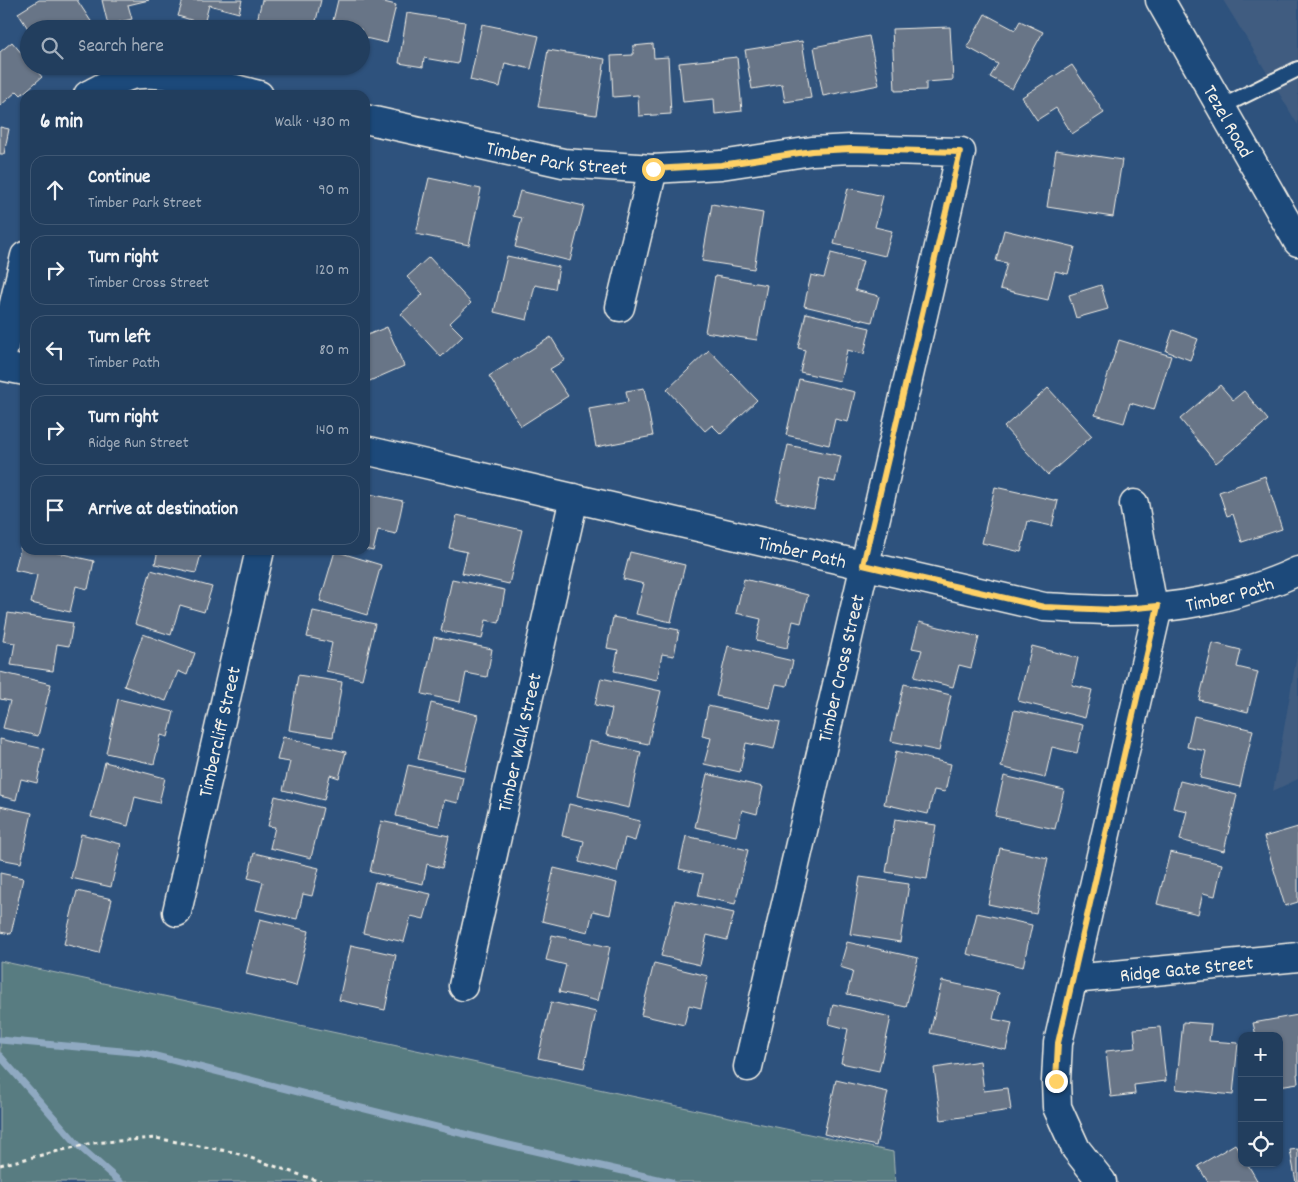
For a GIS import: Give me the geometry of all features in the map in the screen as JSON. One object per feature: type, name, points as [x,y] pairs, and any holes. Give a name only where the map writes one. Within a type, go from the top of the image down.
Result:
[{"type":"street","name":"Tezel Road","points":[[1160,0],[1298,242]]},
{"type":"street","points":[[99,90],[128,76],[142,75]]},
{"type":"street","points":[[167,75],[238,90]]},
{"type":"street","name":"Timber Park Street","points":[[370,120],[563,162],[653,169],[721,165],[812,151],[851,149],[960,152]]},
{"type":"street","name":"Timber Cross Street","points":[[748,1067],[960,152]]},
{"type":"street","points":[[620,307],[653,169]]},
{"type":"street","points":[[20,278],[0,365],[20,370]]},
{"type":"street","name":"Timber Path","points":[[370,451],[1044,607],[1114,610],[1193,604],[1228,596],[1298,571]]},
{"type":"street","name":"Timber Walk Street","points":[[463,986],[574,498]]},
{"type":"street","points":[[1102,1182],[1076,1149],[1057,1107],[1056,1081],[1058,1043],[1155,607],[1134,504]]},
{"type":"street","name":"Timbercliff Street","points":[[177,912],[259,555]]},
{"type":"street","name":"Ridge Gate Street","points":[[1073,978],[1298,957]]},
{"type":"lane","points":[[1221,107],[1298,69]]},
{"type":"path","points":[[0,1165],[92,1143],[155,1138],[233,1152],[321,1182]]},
{"type":"shaded area","points":[[1223,0],[1298,0],[1298,125],[1242,31]]},
{"type":"shaded area","points":[[1298,649],[1298,779],[1273,791]]},
{"type":"green space","points":[[0,961],[893,1152],[895,1182],[0,1182]]},
{"type":"building","points":[[39,0],[77,0],[90,20],[23,20],[18,13]]},
{"type":"building","points":[[102,0],[149,0],[128,5],[132,19],[107,20]]},
{"type":"building","points":[[183,0],[242,0],[239,13],[209,5],[205,20],[191,20],[178,16]]},
{"type":"building","points":[[262,0],[321,0],[316,20],[257,20]]},
{"type":"building","points":[[338,0],[376,0],[396,5],[387,43],[370,39],[370,20],[333,20]]},
{"type":"building","points":[[407,13],[465,22],[458,64],[424,58],[423,67],[399,63]]},
{"type":"building","points":[[985,14],[1015,30],[1020,21],[1043,32],[1012,89],[990,77],[998,64],[967,47]]},
{"type":"building","points":[[482,24],[539,36],[531,69],[505,63],[500,87],[470,80]]},
{"type":"building","points":[[950,27],[953,80],[926,82],[926,90],[895,91],[892,29]]},
{"type":"building","points":[[869,36],[879,85],[823,96],[814,47]]},
{"type":"building","points":[[802,41],[811,98],[785,102],[782,84],[752,89],[745,50]]},
{"type":"building","points":[[12,42],[20,51],[20,75],[40,75],[42,77],[27,90],[20,90],[20,94],[17,91],[0,106],[0,52]]},
{"type":"building","points":[[653,44],[654,58],[668,57],[671,114],[639,116],[638,95],[613,97],[611,56],[633,55],[633,46]]},
{"type":"building","points":[[548,50],[605,59],[596,115],[538,107]]},
{"type":"building","points":[[737,57],[742,111],[715,114],[714,99],[683,102],[679,63]]},
{"type":"building","points":[[1072,65],[1104,113],[1072,134],[1056,108],[1037,120],[1022,97]]},
{"type":"building","points":[[0,127],[9,129],[4,154],[0,154]]},
{"type":"building","points":[[1056,150],[1122,160],[1113,217],[1047,207]]},
{"type":"building","points":[[429,178],[481,189],[469,245],[416,234]]},
{"type":"building","points":[[848,188],[883,196],[875,227],[892,231],[885,256],[834,244]]},
{"type":"building","points":[[520,191],[584,206],[570,261],[515,247],[522,218],[513,216]]},
{"type":"building","points":[[712,204],[763,213],[754,269],[702,261]]},
{"type":"building","points":[[1004,230],[1075,247],[1068,274],[1055,271],[1048,300],[1000,289],[1007,263],[996,261]]},
{"type":"building","points":[[831,253],[863,261],[855,290],[879,296],[872,322],[804,306],[811,275],[824,278]]},
{"type":"building","points":[[507,256],[559,267],[555,289],[535,285],[527,320],[494,312]]},
{"type":"building","points":[[429,257],[471,303],[450,323],[463,336],[441,357],[401,314],[423,294],[407,277]]},
{"type":"building","points":[[715,276],[767,285],[757,340],[705,332]]},
{"type":"building","points":[[1101,285],[1108,309],[1076,318],[1069,295]]},
{"type":"building","points":[[806,313],[870,328],[864,354],[847,350],[840,381],[800,372],[805,350],[798,348]]},
{"type":"building","points":[[387,327],[404,366],[370,381],[370,334]]},
{"type":"building","points":[[1173,330],[1198,339],[1190,360],[1166,351]]},
{"type":"building","points":[[551,337],[565,360],[550,369],[568,396],[521,426],[489,376]]},
{"type":"building","points":[[1119,340],[1171,356],[1154,410],[1130,403],[1124,423],[1095,415]]},
{"type":"building","points":[[709,350],[757,400],[721,434],[712,425],[705,431],[667,390]]},
{"type":"building","points":[[799,379],[855,392],[848,422],[835,419],[829,445],[786,435]]},
{"type":"building","points":[[1220,385],[1233,400],[1244,391],[1268,420],[1216,463],[1180,419]]},
{"type":"building","points":[[644,388],[653,436],[596,447],[589,409],[628,402],[626,391]]},
{"type":"building","points":[[1048,388],[1092,436],[1048,475],[1004,427]]},
{"type":"building","points":[[788,445],[841,456],[835,482],[820,478],[814,509],[776,501]]},
{"type":"building","points":[[1265,476],[1282,529],[1242,542],[1233,514],[1227,516],[1219,492]]},
{"type":"building","points":[[995,487],[1058,501],[1052,526],[1028,521],[1021,552],[982,543]]},
{"type":"building","points":[[370,494],[403,501],[396,534],[378,530],[373,551],[370,550]]},
{"type":"building","points":[[457,515],[522,530],[509,584],[462,573],[467,552],[449,548]]},
{"type":"building","points":[[20,549],[20,555],[67,555],[94,561],[88,589],[76,586],[70,612],[31,603],[37,575],[15,570]]},
{"type":"building","points":[[630,552],[685,565],[671,622],[636,614],[644,584],[623,579]]},
{"type":"building","points":[[157,555],[201,555],[196,573],[155,564]]},
{"type":"building","points":[[334,555],[348,555],[381,565],[367,615],[320,601]]},
{"type":"building","points":[[151,570],[212,587],[204,612],[180,605],[171,635],[135,624]]},
{"type":"building","points":[[452,579],[505,590],[499,623],[486,620],[482,639],[441,631]]},
{"type":"building","points":[[744,579],[808,595],[801,623],[793,621],[787,648],[756,641],[761,619],[736,613]]},
{"type":"building","points":[[313,611],[375,624],[362,679],[326,671],[332,643],[307,637]]},
{"type":"building","points":[[8,613],[73,623],[69,646],[57,644],[53,671],[11,665],[15,643],[3,641]]},
{"type":"building","points":[[613,617],[679,630],[674,656],[662,654],[657,680],[614,671],[618,650],[607,648]]},
{"type":"building","points":[[919,622],[979,637],[971,668],[959,665],[953,687],[914,677],[922,650],[912,648]]},
{"type":"building","points":[[143,634],[195,653],[187,675],[178,671],[166,701],[124,686]]},
{"type":"building","points":[[434,637],[492,649],[487,677],[466,673],[460,702],[422,694]]},
{"type":"building","points":[[1213,643],[1241,650],[1237,667],[1258,672],[1248,712],[1199,700]]},
{"type":"building","points":[[728,646],[793,661],[787,686],[776,684],[770,708],[716,696]]},
{"type":"building","points":[[1032,646],[1078,658],[1072,685],[1092,690],[1085,718],[1018,701]]},
{"type":"building","points":[[0,672],[51,684],[38,736],[3,728],[10,701],[0,699]]},
{"type":"building","points":[[298,675],[342,682],[333,737],[289,730]]},
{"type":"building","points":[[601,678],[661,691],[648,744],[606,735],[612,709],[595,705]]},
{"type":"building","points":[[904,684],[951,695],[939,751],[891,741]]},
{"type":"building","points":[[118,699],[174,712],[168,737],[161,735],[154,764],[106,753]]},
{"type":"building","points":[[431,703],[478,715],[465,770],[418,759]]},
{"type":"building","points":[[708,706],[780,722],[774,749],[746,743],[740,772],[704,764],[711,738],[702,736]]},
{"type":"building","points":[[1014,710],[1083,725],[1077,753],[1052,747],[1045,778],[1001,767]]},
{"type":"building","points":[[1194,716],[1253,730],[1240,787],[1200,778],[1206,751],[1187,747]]},
{"type":"building","points":[[283,737],[346,752],[339,778],[330,775],[324,800],[283,790],[290,762],[277,760]]},
{"type":"building","points":[[0,739],[44,749],[37,783],[21,779],[16,800],[0,796]]},
{"type":"building","points":[[589,741],[641,752],[629,808],[577,796]]},
{"type":"building","points":[[896,751],[951,764],[945,792],[934,790],[928,814],[884,804]]},
{"type":"building","points":[[105,762],[165,778],[159,803],[135,797],[128,826],[91,817]]},
{"type":"building","points":[[408,765],[463,777],[458,803],[444,800],[439,826],[396,816]]},
{"type":"building","points":[[707,774],[763,787],[757,814],[742,810],[736,836],[695,827]]},
{"type":"building","points":[[1004,776],[1064,790],[1055,829],[995,816]]},
{"type":"building","points":[[1180,781],[1237,795],[1224,851],[1180,840],[1187,811],[1173,808]]},
{"type":"building","points":[[275,796],[323,808],[311,858],[270,848],[275,827],[268,826]]},
{"type":"building","points":[[569,804],[640,821],[635,841],[625,838],[617,872],[579,862],[584,841],[562,836]]},
{"type":"building","points":[[0,806],[32,813],[21,863],[0,859]]},
{"type":"building","points":[[895,819],[936,825],[927,879],[886,872]]},
{"type":"building","points":[[381,821],[449,836],[442,868],[427,864],[423,884],[370,872]]},
{"type":"building","points":[[1298,827],[1298,902],[1285,906],[1264,837]]},
{"type":"building","points":[[81,834],[121,844],[111,887],[71,878]]},
{"type":"building","points":[[686,836],[748,850],[735,904],[698,896],[703,874],[679,869]]},
{"type":"building","points":[[1000,848],[1048,858],[1036,914],[988,904]]},
{"type":"building","points":[[1170,852],[1222,864],[1215,896],[1203,893],[1198,914],[1157,904]]},
{"type":"building","points":[[254,853],[319,868],[312,896],[303,894],[297,919],[256,910],[263,882],[248,878]]},
{"type":"building","points":[[554,868],[617,883],[610,915],[593,911],[588,932],[542,921]]},
{"type":"building","points":[[0,873],[23,878],[11,934],[0,932]]},
{"type":"building","points":[[860,877],[909,884],[900,942],[850,934]]},
{"type":"building","points":[[375,882],[431,894],[424,919],[411,916],[404,942],[363,933]]},
{"type":"building","points":[[77,891],[112,899],[99,953],[64,944]]},
{"type":"building","points":[[675,900],[734,913],[727,940],[707,935],[700,965],[661,956]]},
{"type":"building","points":[[977,913],[1032,925],[1023,967],[967,954]]},
{"type":"building","points":[[260,919],[309,931],[296,986],[246,974]]},
{"type":"building","points":[[552,935],[610,947],[598,1001],[559,992],[566,965],[546,960]]},
{"type":"building","points":[[847,942],[918,958],[906,1007],[847,994],[853,971],[840,967]]},
{"type":"building","points":[[351,945],[396,955],[385,1010],[339,1000]]},
{"type":"building","points":[[654,963],[708,976],[701,1008],[689,1005],[684,1025],[641,1015]]},
{"type":"building","points":[[942,981],[999,993],[993,1019],[1012,1023],[1006,1050],[930,1033]]},
{"type":"building","points":[[551,1002],[596,1012],[584,1068],[538,1058]]},
{"type":"building","points":[[833,1004],[891,1017],[879,1071],[841,1063],[848,1029],[829,1024]]},
{"type":"building","points":[[1298,1015],[1298,1083],[1283,1085],[1283,1032],[1255,1032],[1253,1023]]},
{"type":"building","points":[[1183,1022],[1211,1024],[1209,1041],[1238,1043],[1233,1095],[1176,1089]]},
{"type":"building","points":[[1160,1027],[1166,1081],[1134,1085],[1135,1094],[1111,1097],[1106,1051],[1136,1048],[1134,1029]]},
{"type":"building","points":[[980,1061],[984,1091],[1008,1088],[1011,1110],[941,1120],[934,1068]]},
{"type":"building","points":[[836,1080],[888,1092],[876,1146],[824,1134]]},
{"type":"building","points":[[1235,1144],[1238,1149],[1238,1167],[1249,1167],[1258,1182],[1208,1182],[1198,1166]]},
{"type":"building","points":[[1298,1149],[1298,1182],[1296,1182],[1290,1150]]},
{"type":"waterway","points":[[0,1040],[144,1053],[496,1142],[671,1182]]},
{"type":"waterway","points":[[0,1056],[79,1146],[120,1182]]},
{"type":"route","points":[[653,169],[721,165],[812,151],[851,149],[960,152],[863,565],[1044,607],[1114,610],[1158,606],[1058,1043],[1056,1081]]}]
